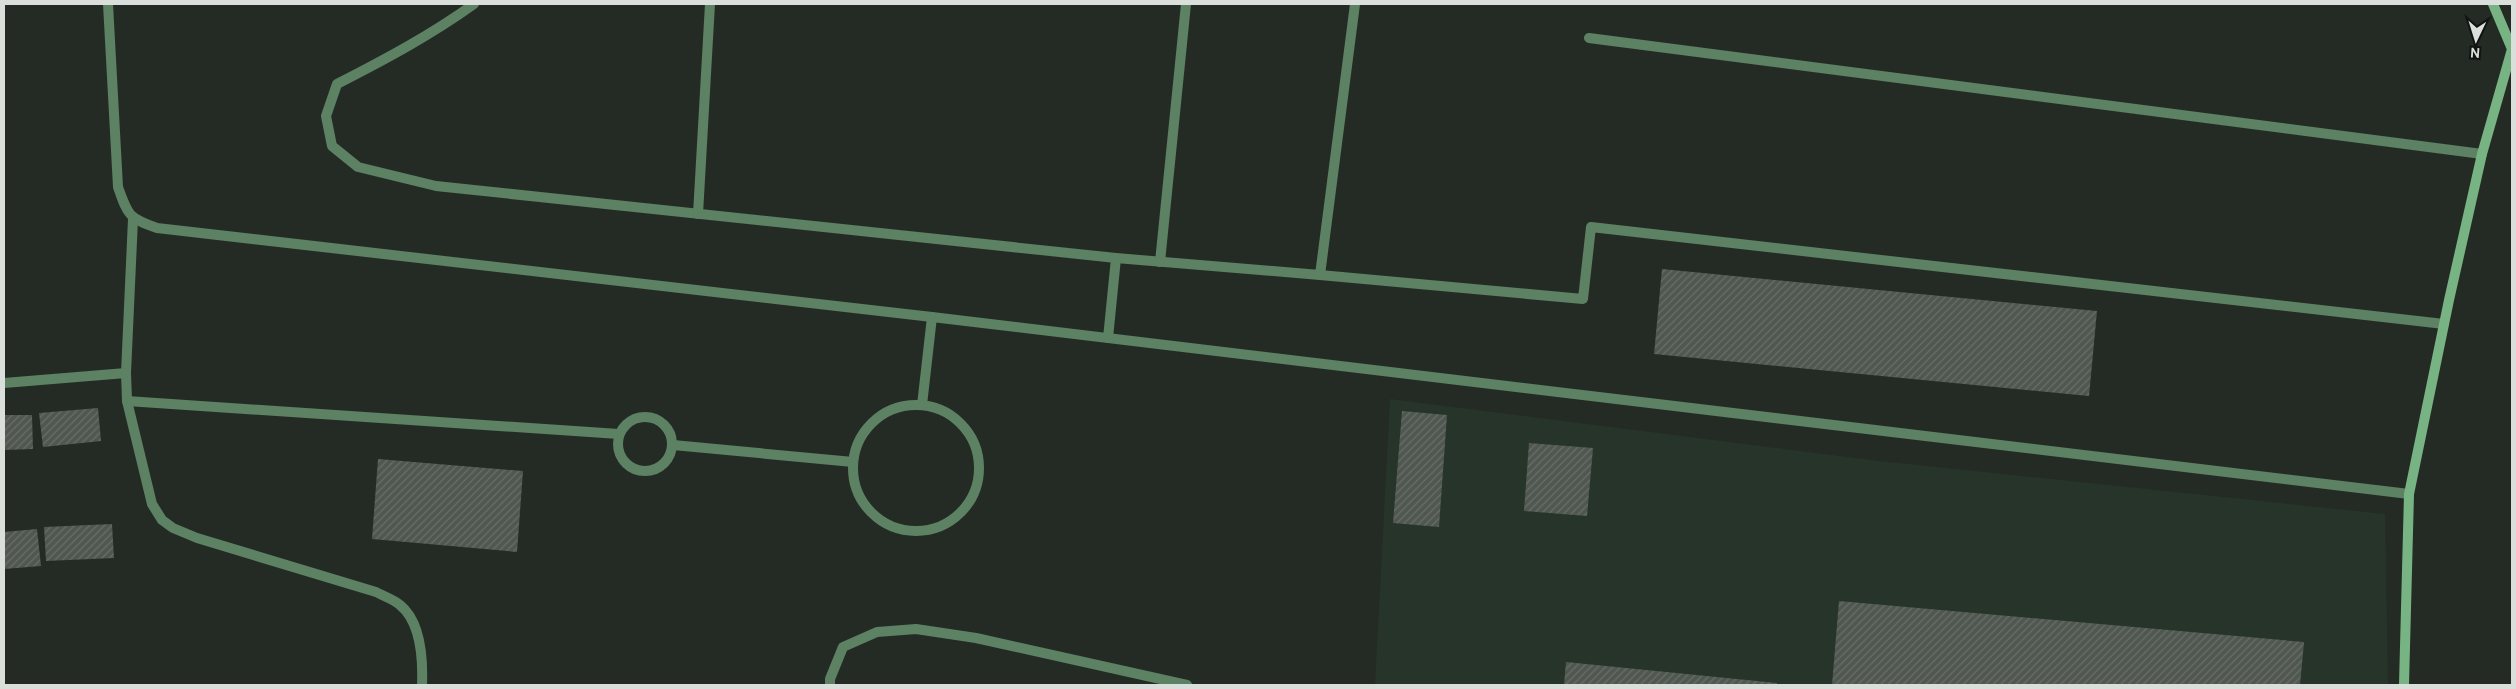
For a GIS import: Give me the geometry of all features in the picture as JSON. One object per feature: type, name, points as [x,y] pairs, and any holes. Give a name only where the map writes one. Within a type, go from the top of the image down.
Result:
[{"type":"street","points":[[108,4],[118,187],[125,207],[134,219],[157,228],[932,317],[2409,494]]},
{"type":"street","points":[[474,4],[450,22],[388,58],[337,84],[326,116],[332,146],[358,167],[436,186],[1116,258],[1583,299],[1592,227],[2444,324]]},
{"type":"street","points":[[698,214],[710,4]]},
{"type":"street","points":[[1160,262],[1186,4]]},
{"type":"street","points":[[1320,275],[1355,4]]},
{"type":"street","points":[[2404,685],[2409,494],[2482,154],[2512,49],[2494,4]]},
{"type":"street","points":[[1589,38],[2482,154]]},
{"type":"street","points":[[134,219],[126,373],[127,401],[152,504],[162,520],[173,528],[197,538],[376,592],[399,604],[412,619],[418,637],[422,685]]},
{"type":"street","points":[[1108,338],[1116,258]]},
{"type":"street","points":[[922,406],[932,317]]},
{"type":"street","points":[[4,383],[126,373]]},
{"type":"street","points":[[127,401],[619,434]]},
{"type":"street","points":[[922,406],[941,410],[958,420],[971,436],[978,454],[979,473],[975,493],[964,510],[949,522],[931,530],[911,531],[892,526],[874,516],[862,501],[855,482],[853,462],[858,444],[868,427],[883,414],[902,407],[922,406]]},
{"type":"street","points":[[640,417],[654,418],[666,426],[672,445],[668,459],[657,469],[650,471],[636,470],[624,462],[617,449],[619,434],[633,420],[640,417]]},
{"type":"street","points":[[672,445],[853,462]]},
{"type":"street","points":[[830,685],[842,647],[877,632],[916,629],[976,638],[1187,685]]},
{"type":"shaded area","points":[[1390,399],[1879,461],[2385,514],[2388,685],[1375,685]]},
{"type":"building","points":[[1662,269],[2097,311],[2089,396],[1654,354]]},
{"type":"building","points":[[98,408],[101,441],[43,447],[39,413]]},
{"type":"building","points":[[1402,411],[1447,415],[1439,527],[1393,523]]},
{"type":"building","points":[[4,415],[32,415],[33,449],[4,450]]},
{"type":"building","points":[[1529,443],[1593,448],[1587,516],[1524,511]]},
{"type":"building","points":[[378,459],[523,471],[517,552],[372,539]]},
{"type":"building","points":[[112,524],[114,558],[46,561],[44,527]]},
{"type":"building","points":[[37,529],[41,566],[4,569],[4,532]]},
{"type":"building","points":[[1839,601],[2304,642],[2300,685],[1832,685]]},
{"type":"building","points":[[1566,662],[1777,683],[1776,685],[1564,685]]}]
